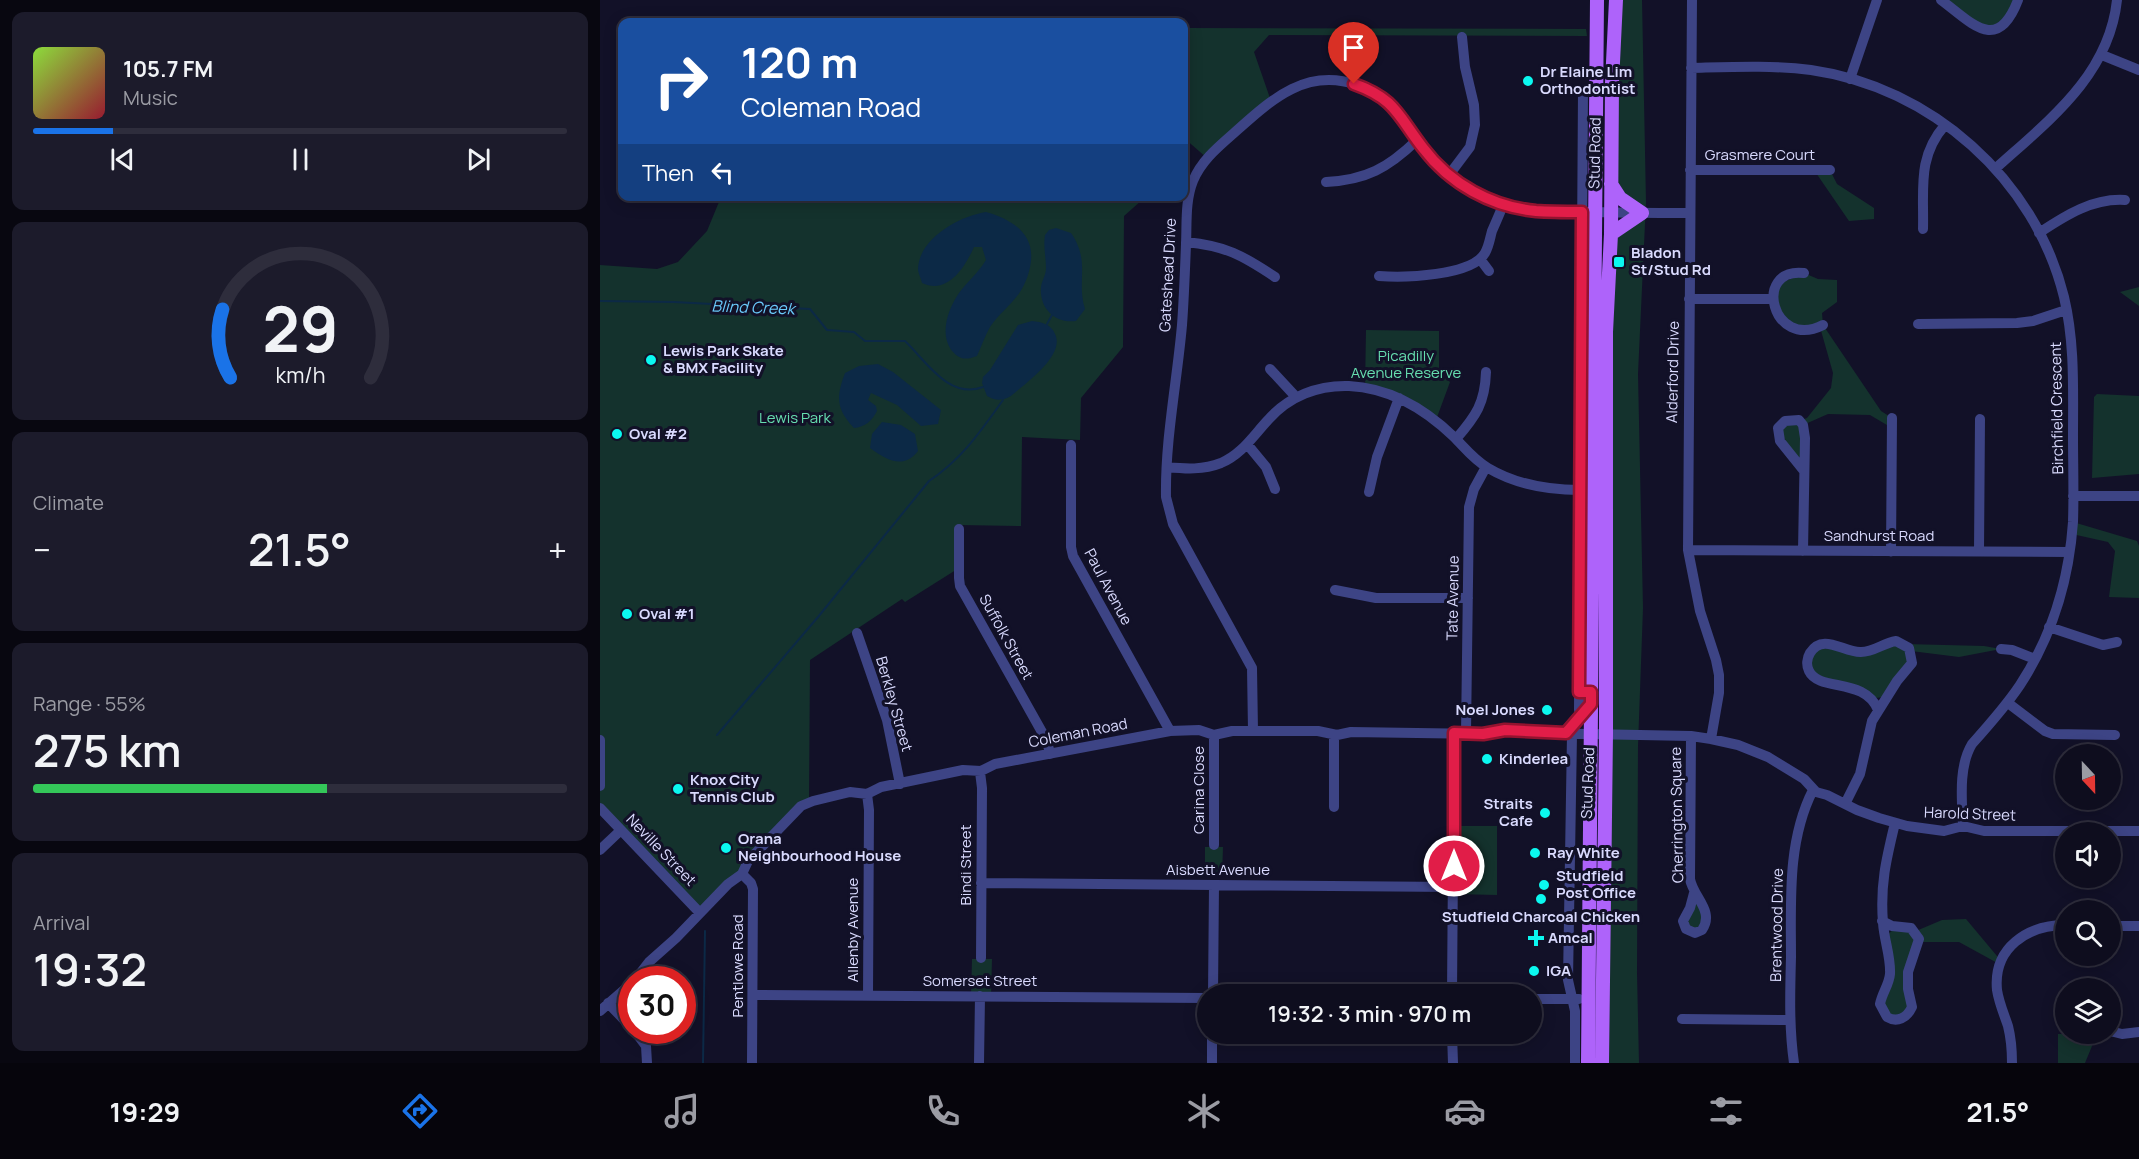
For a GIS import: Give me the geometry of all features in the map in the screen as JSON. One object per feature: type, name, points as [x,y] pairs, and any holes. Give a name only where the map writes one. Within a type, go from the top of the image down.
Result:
[{"type":"main road","name":"Stud Road","points":[[1588,1063],[1590,734],[1585,700],[1588,212],[1597,0]]},
{"type":"main road","name":"Stud Road","points":[[1602,1063],[1606,734],[1605,402],[1616,0]]},
{"type":"main road","points":[[1611,184],[1620,198],[1642,213],[1611,234]]},
{"type":"main road","points":[[1569,733],[1585,700]]},
{"type":"street","name":"Alderford Drive","points":[[1692,0],[1688,550],[1698,603],[1719,675],[1719,693],[1711,739]]},
{"type":"street","points":[[1850,79],[1877,0]]},
{"type":"street","points":[[1941,0],[1974,26],[1987,30],[2003,25],[2012,14],[2018,0]]},
{"type":"street","points":[[1995,169],[2069,101],[2085,82],[2102,55],[2113,25],[2117,0]]},
{"type":"street","points":[[1449,175],[1470,147],[1475,125],[1474,105],[1465,67],[1462,37]]},
{"type":"street","points":[[2102,55],[2139,70]]},
{"type":"street","name":"Birchfield Crescent","points":[[1691,68],[1790,68],[1850,79],[1905,100],[1945,125],[1971,145],[1995,169],[2018,198],[2039,233],[2055,268],[2067,310],[2073,358],[2073,519],[2069,552],[2060,597],[2035,659],[2007,703],[1967,753],[1964,768],[1963,826]]},
{"type":"street","name":"Gateshead Drive","points":[[1188,197],[1193,181],[1203,163],[1251,117],[1286,91],[1324,80],[1345,82],[1379,95],[1403,117],[1417,140],[1449,175],[1471,191],[1503,205],[1538,211],[1690,213]]},
{"type":"street","points":[[1583,90],[1588,212],[1580,490],[1585,700]]},
{"type":"street","points":[[1923,229],[1925,162],[1932,142],[1945,125]]},
{"type":"street","points":[[1326,182],[1354,179],[1377,171],[1397,159],[1417,140]]},
{"type":"street","name":"Grasmere Court","points":[[1690,170],[1830,170]]},
{"type":"street","points":[[2039,233],[2091,204],[2108,200],[2126,200]]},
{"type":"street","name":"Gateshead Drive","points":[[1188,201],[1182,326],[1166,497],[1173,524],[1252,668],[1253,731]]},
{"type":"street","points":[[1379,276],[1407,278],[1431,275],[1455,269],[1479,259],[1486,252],[1503,205]]},
{"type":"street","points":[[1186,242],[1210,244],[1232,251],[1275,277]]},
{"type":"street","points":[[1479,259],[1489,270]]},
{"type":"street","points":[[1804,273],[1795,272],[1785,275],[1779,281],[1773,299],[1780,318],[1792,328],[1807,330],[1823,325]]},
{"type":"street","points":[[1689,298],[1773,299]]},
{"type":"street","points":[[1918,324],[2017,323],[2033,321],[2067,310]]},
{"type":"street","points":[[1270,369],[1296,397]]},
{"type":"street","points":[[1456,439],[1475,416],[1481,404],[1486,390],[1486,372]]},
{"type":"street","points":[[1167,467],[1194,469],[1213,466],[1227,460],[1247,444],[1268,420],[1296,397],[1320,389],[1342,386],[1371,389],[1399,398],[1428,414],[1486,467],[1511,479],[1535,486],[1580,490]]},
{"type":"street","points":[[1370,492],[1377,457],[1399,398]]},
{"type":"street","points":[[1891,552],[1892,418]]},
{"type":"street","points":[[1979,551],[1980,419]]},
{"type":"street","points":[[1247,444],[1266,467],[1275,489]]},
{"type":"street","name":"Paul Avenue","points":[[1071,445],[1071,547],[1073,556],[1170,731]]},
{"type":"street","name":"Tate Avenue","points":[[1466,733],[1469,507],[1474,489],[1486,467]]},
{"type":"street","points":[[1803,550],[1804,471]]},
{"type":"street","points":[[2073,496],[2139,496]]},
{"type":"street","name":"Suffolk Street","points":[[959,530],[960,586],[1047,741],[1050,754]]},
{"type":"street","name":"Sandhurst Road","points":[[1688,550],[2069,552]]},
{"type":"street","points":[[1335,590],[1376,598],[1468,598]]},
{"type":"street","points":[[2049,627],[2103,645],[2117,642]]},
{"type":"street","name":"Berkley Street","points":[[857,633],[888,723],[900,784]]},
{"type":"street","points":[[1845,804],[1860,774],[1869,730],[1896,681],[1912,663],[1910,651],[1905,644],[1892,641],[1872,650],[1859,652],[1847,651],[1827,643],[1821,644],[1811,652],[1807,664],[1815,678],[1872,697],[1888,695]]},
{"type":"street","points":[[2001,649],[2012,650],[2035,659]]},
{"type":"street","points":[[1872,697],[1878,710]]},
{"type":"street","points":[[2007,703],[2045,731],[2053,734],[2115,735]]},
{"type":"street","name":"Coleman Road","points":[[645,966],[728,884],[742,874],[750,859],[801,806],[850,792],[867,794],[881,787],[963,770],[980,772],[995,764],[1170,731],[1199,730],[1214,735],[1229,731],[1318,731],[1334,735],[1348,732],[1483,734],[1500,730],[1606,734]]},
{"type":"street","points":[[1452,984],[1454,733]]},
{"type":"street","name":"Stud Road","points":[[1569,733],[1568,983],[1575,1011],[1575,1063]]},
{"type":"street","name":"Harold Street","points":[[1606,734],[1691,736],[1738,745],[1778,763],[1804,779],[1813,790],[1866,814],[1895,823],[1944,831],[1963,826],[1975,830],[1995,831],[2139,831]]},
{"type":"street","name":"Carina Close","points":[[1214,735],[1214,846]]},
{"type":"street","points":[[1334,735],[1334,807]]},
{"type":"street","name":"Cherrington Square","points":[[1691,736],[1690,879],[1694,893]]},
{"type":"street","points":[[600,740],[600,786]]},
{"type":"street","name":"Bindi Street","points":[[980,772],[982,788],[981,958]]},
{"type":"street","name":"Brentwood Drive","points":[[1794,1063],[1790,1020],[1793,868],[1802,816],[1813,790]]},
{"type":"street","name":"Allenby Avenue","points":[[867,794],[869,806],[868,995]]},
{"type":"street","name":"Neville Street","points":[[600,808],[700,913]]},
{"type":"street","points":[[1882,921],[1898,927],[1913,929],[1918,935],[1919,942],[1908,972],[1908,989],[1912,1007],[1904,1017],[1897,1020],[1892,1020],[1884,1014],[1880,1004],[1890,975],[1882,921],[1883,871],[1895,823]]},
{"type":"street","points":[[600,850],[621,830]]},
{"type":"street","name":"Pentlowe Road","points":[[742,874],[751,882],[753,889],[752,1063]]},
{"type":"street","name":"Aisbett Avenue","points":[[981,883],[1454,887]]},
{"type":"street","points":[[1213,984],[1214,885]]},
{"type":"street","points":[[2012,1063],[2010,1034],[1997,989],[2001,965],[2009,947],[2024,935],[2039,928],[2055,926]]},
{"type":"street","points":[[2121,926],[2139,926]]},
{"type":"street","points":[[1884,938],[1898,927]]},
{"type":"street","points":[[618,995],[604,1007],[618,1018]]},
{"type":"street","name":"Somerset Street","points":[[753,995],[1197,998]]},
{"type":"street","points":[[980,996],[980,1063]]},
{"type":"street","points":[[1542,999],[1588,999]]},
{"type":"street","points":[[1682,1019],[1790,1020]]},
{"type":"street","points":[[2121,1034],[2139,1032]]},
{"type":"street","points":[[644,1044],[647,1063]]},
{"type":"street","points":[[1212,1044],[1212,1063]]},
{"type":"street","points":[[1452,1044],[1453,1063]]},
{"type":"green space","points":[[1616,0],[1642,0],[1646,202],[1638,374],[1643,608],[1638,746],[1639,1063],[1603,1063],[1611,234],[1629,221],[1617,195]]},
{"type":"green space","points":[[1941,0],[2018,0],[2012,13],[1987,30]]},
{"type":"green space","points":[[1188,28],[1586,29],[1587,36],[1269,35],[1254,52],[1271,101],[1207,158],[1188,141]]},
{"type":"green space","points":[[1814,170],[1830,170],[1837,184],[1874,208],[1874,219],[1849,221]]},
{"type":"green space","name":"Lewis Park","points":[[719,201],[1141,201],[1124,216],[1123,347],[1081,398],[1080,440],[1022,437],[1021,526],[959,525],[959,568],[905,602],[902,599],[810,660],[809,802],[700,913],[600,808],[600,265],[657,269],[678,262],[707,231]]},
{"type":"green space","points":[[1804,273],[1818,279],[1837,280],[1837,302],[1822,313],[1823,325],[1881,411],[1892,418],[1892,428],[1870,415],[1828,414],[1803,425],[1804,471],[1778,428],[1807,418],[1831,388],[1833,373],[1820,327],[1792,328],[1773,299],[1777,285]]},
{"type":"green space","points":[[2139,287],[2139,306],[2120,292]]},
{"type":"green space","name":"Picadilly Avenue Reserve","points":[[1366,330],[1439,331],[1439,373],[1450,382],[1436,420],[1365,388]]},
{"type":"green space","points":[[2097,394],[2139,396],[2139,474],[2092,478],[2094,397]]},
{"type":"green space","points":[[2073,522],[2137,541],[2139,546],[2139,598],[2109,597],[2115,551],[2108,542],[2072,534]]},
{"type":"green space","points":[[1905,644],[1984,646],[2001,649],[1959,657],[1911,651],[1912,656],[1883,697],[1876,698],[1809,671],[1815,647],[1847,651]]},
{"type":"green space","points":[[1454,826],[1497,826],[1497,895],[1454,894]]},
{"type":"green space","points":[[1205,847],[1223,847],[1222,877],[1205,876]]},
{"type":"green space","points":[[1694,893],[1706,920],[1691,933],[1685,916]]},
{"type":"green space","points":[[1966,919],[2002,962],[2001,965],[1959,942],[1919,942],[1910,963],[1912,1007],[1892,1020],[1882,998],[1888,986],[1884,938],[1895,928],[1916,931],[1942,920]]},
{"type":"green space","points":[[972,959],[992,959],[991,996],[971,996]]},
{"type":"green space","points":[[2058,1044],[2093,1044],[2085,1063],[2058,1063]]},
{"type":"water","points":[[986,212],[1012,223],[1025,235],[1031,251],[1030,265],[1022,288],[990,327],[977,356],[963,358],[955,354],[948,344],[946,322],[951,306],[959,293],[986,260],[982,247],[974,247],[966,263],[954,277],[940,285],[931,286],[922,283],[918,269],[920,258],[933,238],[965,218]]},
{"type":"water","points":[[1056,228],[1071,233],[1077,243],[1082,262],[1085,309],[1076,321],[1061,320],[1055,317],[1046,308],[1041,295],[1046,268],[1045,235],[1049,230]]},
{"type":"water","points":[[1032,321],[1046,324],[1055,334],[1056,348],[1052,355],[1035,376],[1009,397],[997,400],[987,396],[982,383],[983,377],[990,370],[1018,325]]},
{"type":"water","points":[[878,364],[893,372],[941,410],[938,424],[921,426],[897,405],[871,393],[868,400],[876,406],[877,411],[868,423],[854,428],[844,415],[839,402],[845,373],[859,366]]},
{"type":"water","points":[[882,422],[901,425],[915,434],[918,451],[901,462],[889,459],[870,448],[872,434]]},
{"type":"waterway","name":"Blind Creek","points":[[600,301],[674,302],[810,309],[827,330],[854,332],[865,341],[905,341],[930,368],[949,383],[971,390],[983,387]]},
{"type":"waterway","name":"Blind Creek","points":[[1047,324],[1052,315]]},
{"type":"waterway","points":[[717,735],[818,617],[929,481],[961,454],[1003,400]]},
{"type":"waterway","points":[[703,1063],[705,931]]},
{"type":"place","name":"Dr Elaine Lim Orthodontist","points":[[1528,81]]},
{"type":"place","name":"Bladon St/Stud Rd","points":[[1619,262]]},
{"type":"place","name":"Lewis Park Skate & BMX Facility","points":[[651,360]]},
{"type":"place","name":"Oval #2","points":[[617,434]]},
{"type":"place","name":"Oval #1","points":[[627,614]]},
{"type":"place","name":"Noel Jones","points":[[1547,710]]},
{"type":"place","name":"Kinderlea","points":[[1487,759]]},
{"type":"place","name":"Knox City Tennis Club","points":[[678,789]]},
{"type":"place","name":"Straits Cafe","points":[[1545,813]]},
{"type":"place","name":"Orana Neighbourhood House","points":[[726,848]]},
{"type":"place","name":"Ray White","points":[[1535,853]]},
{"type":"place","name":"Studfield Post Office","points":[[1544,885]]},
{"type":"place","name":"Studfield Charcoal Chicken","points":[[1541,899]]},
{"type":"place","name":"Amcal","points":[[1536,938]]},
{"type":"place","name":"IGA","points":[[1534,971]]},
{"type":"route","points":[[1354,84],[1379,95],[1394,107],[1421,146],[1444,171],[1462,186],[1503,205],[1538,211],[1582,212],[1579,692],[1591,692],[1591,704],[1566,733],[1505,730],[1483,734],[1454,733],[1454,866]]}]
